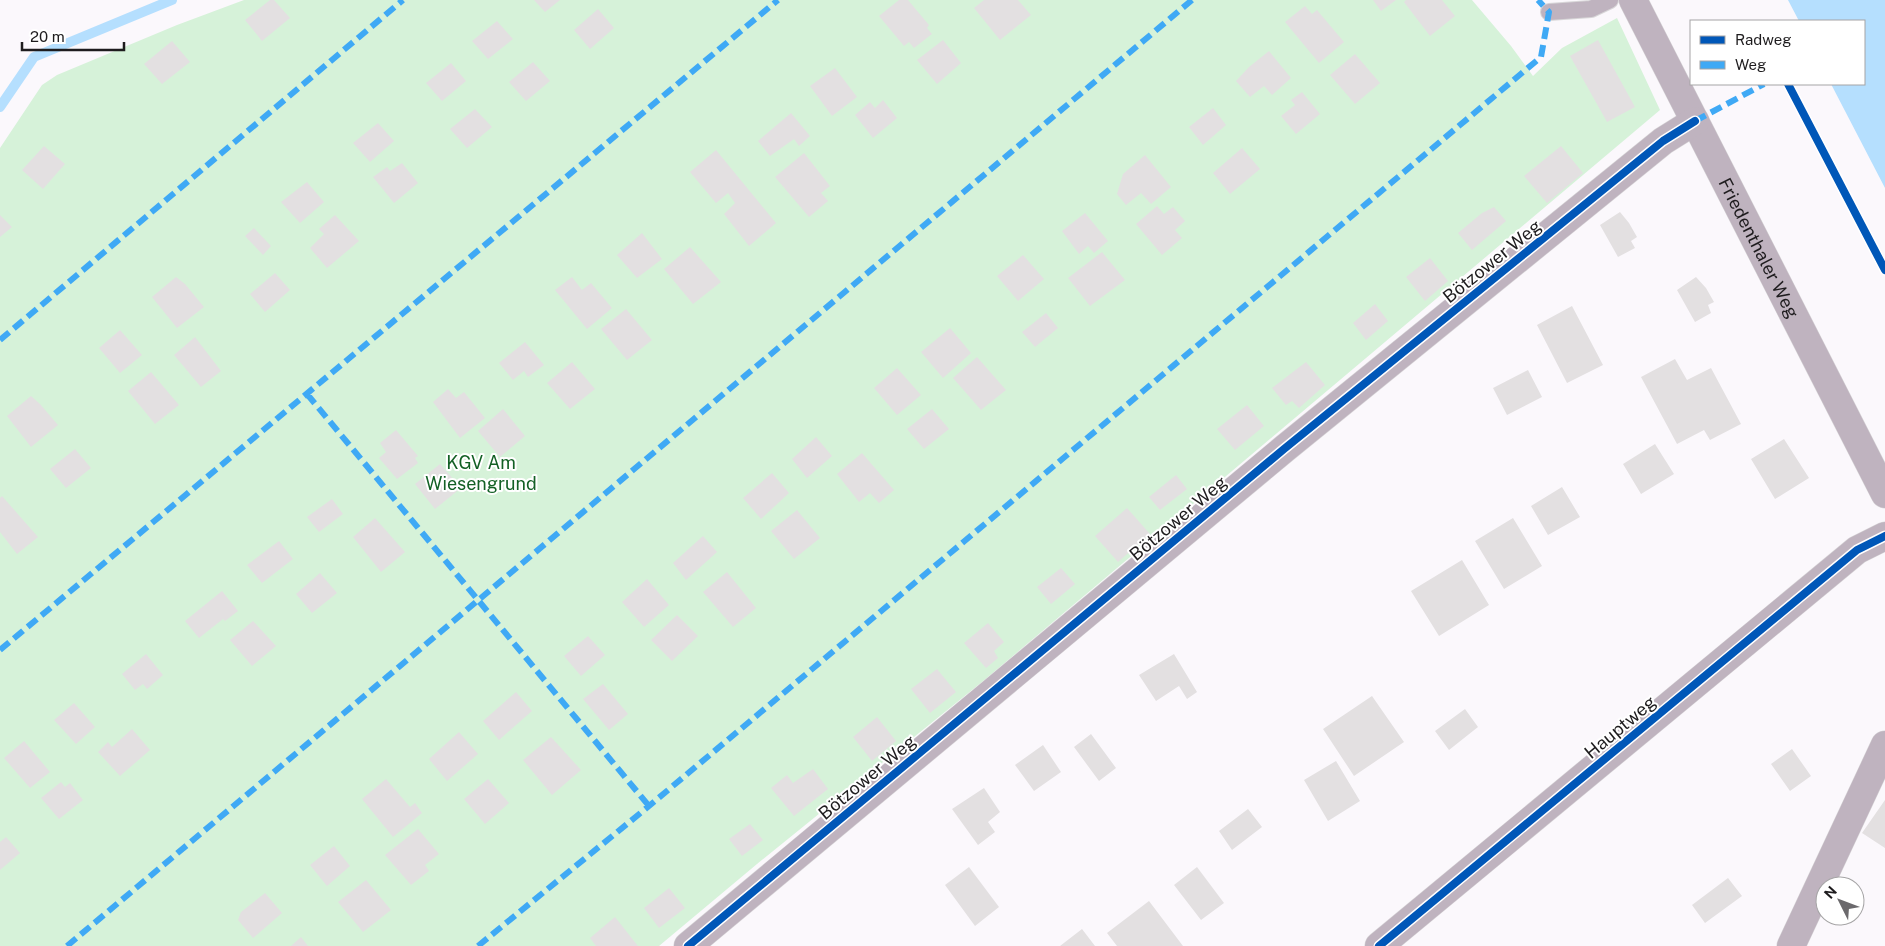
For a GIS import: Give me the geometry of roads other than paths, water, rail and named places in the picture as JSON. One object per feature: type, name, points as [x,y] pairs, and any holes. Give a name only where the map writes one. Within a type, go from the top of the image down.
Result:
[{"type":"street","name":"Friedenthaler Weg","points":[[1633,0],[1885,494]]},
{"type":"street","name":"Bötzower Weg","points":[[688,946],[1292,442],[1663,141],[1695,121]]},
{"type":"street","name":"Hauptweg","points":[[1379,946],[1857,550],[1885,536]]},
{"type":"street","points":[[1791,946],[1885,744]]},
{"type":"lane","points":[[1549,12],[1590,10],[1610,0]]},
{"type":"water","points":[[1788,0],[1885,0],[1885,188],[1832,85],[1865,85],[1865,20],[1798,20]]},
{"type":"waterway","points":[[0,107],[34,57],[172,0]]},
{"type":"park label","name":"KGV Am Wiesengrund","points":[[481,472]]}]
